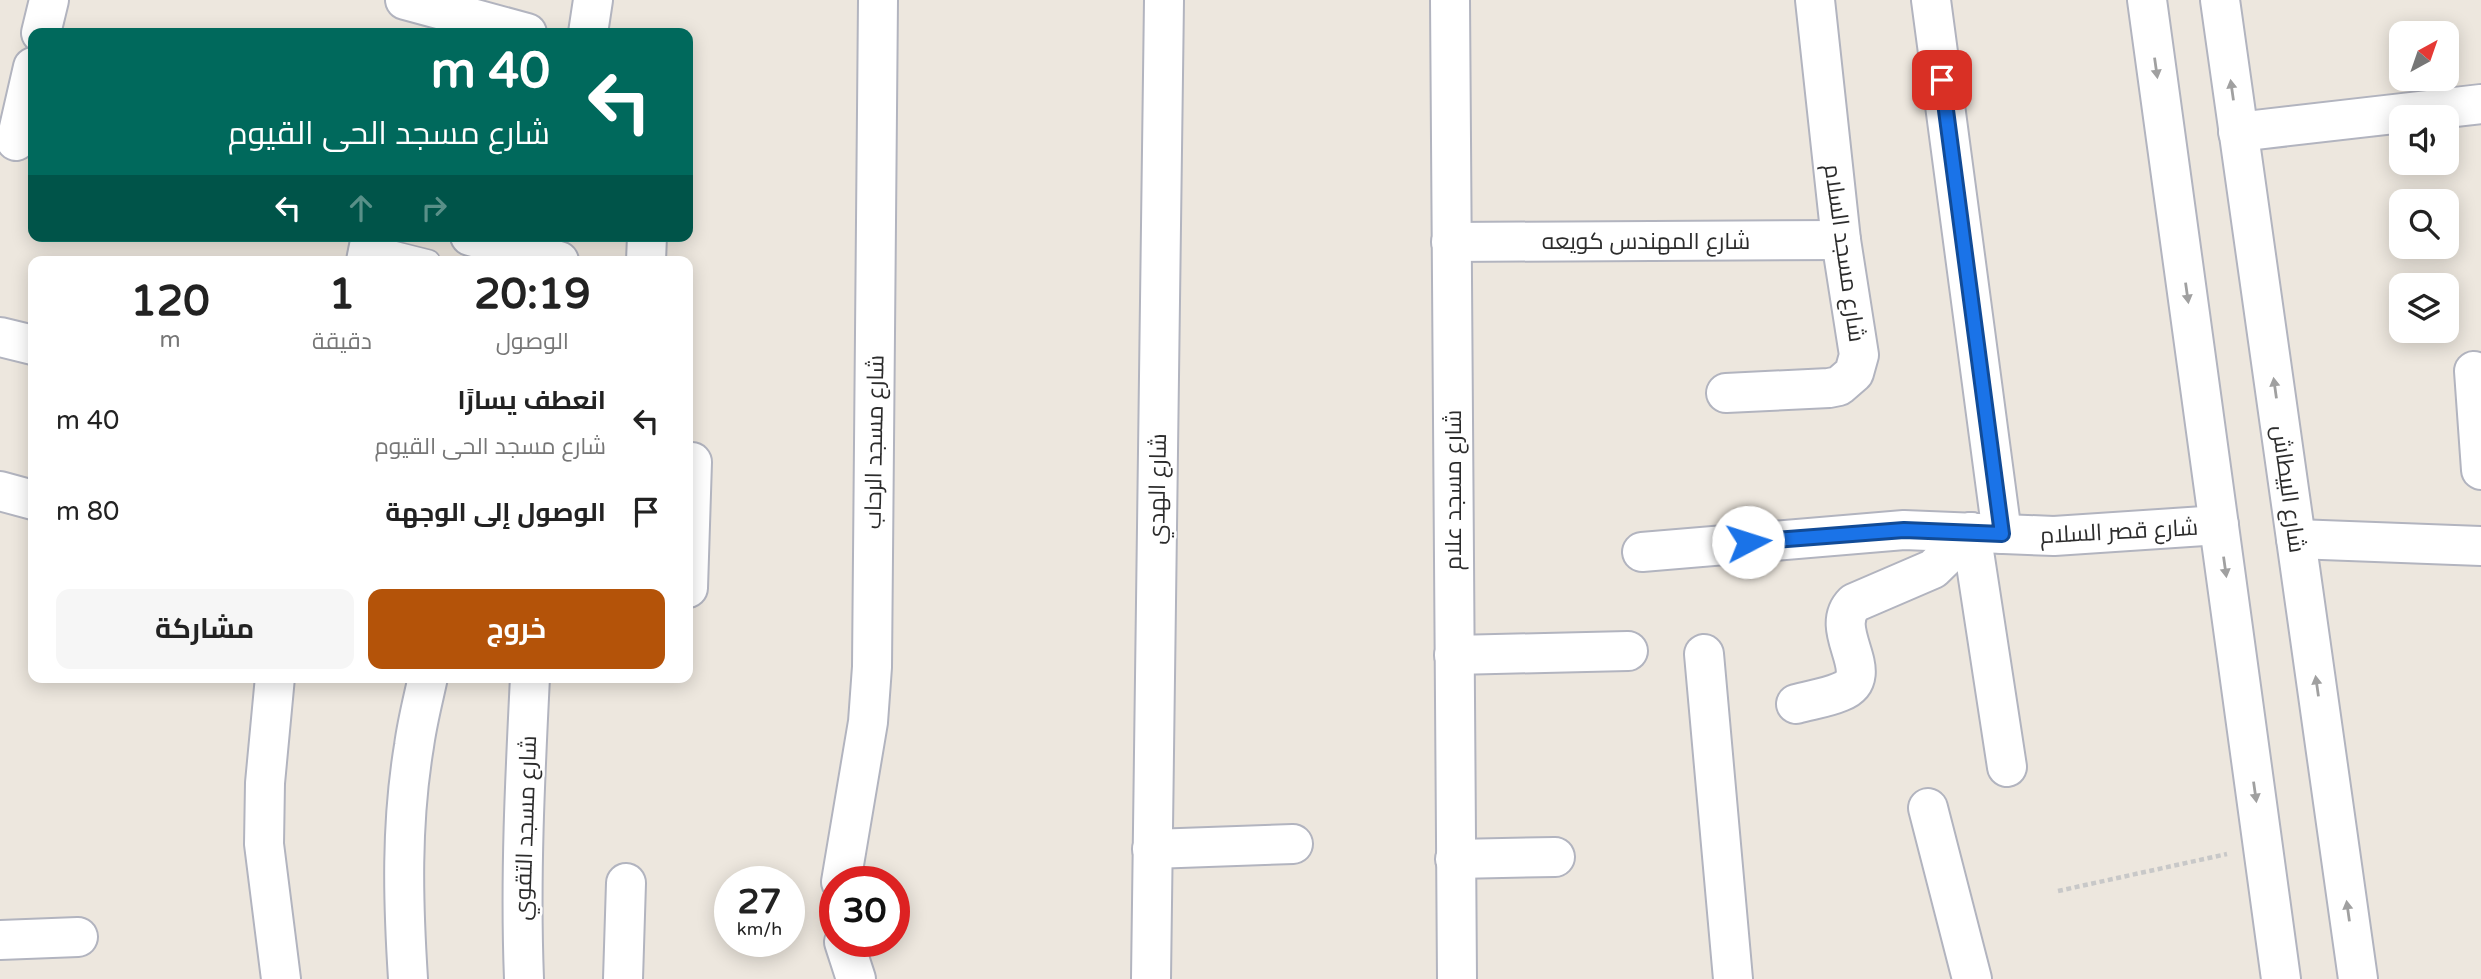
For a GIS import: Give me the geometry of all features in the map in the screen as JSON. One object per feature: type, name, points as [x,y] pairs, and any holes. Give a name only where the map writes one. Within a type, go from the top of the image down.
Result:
[{"type":"street","points":[[42,28],[49,0]]},
{"type":"street","points":[[588,28],[593,0]]},
{"type":"street","name":"شارع مسجد الرحاب","points":[[844,866],[868,722],[872,667],[878,0]]},
{"type":"street","name":"شارع الهدي","points":[[1151,979],[1164,0]]},
{"type":"street","name":"شارع مسجد علام","points":[[1450,0],[1457,979]]},
{"type":"street","name":"شارع مسجد السلام","points":[[1726,393],[1829,388],[1847,381],[1854,373],[1858,355],[1841,240],[1815,0]]},
{"type":"street","points":[[1931,0],[1987,533],[2007,767]]},
{"type":"street","points":[[2147,0],[2281,979]]},
{"type":"street","name":"شارع البيطاش","points":[[2220,0],[2358,979]]},
{"type":"street","points":[[415,13],[499,28]]},
{"type":"street","points":[[17,141],[28,90]]},
{"type":"street","points":[[2238,132],[2481,104]]},
{"type":"street","name":"شارع المهندس كويعه","points":[[1451,242],[1841,240]]},
{"type":"street","points":[[491,242],[541,256]]},
{"type":"street","points":[[0,337],[28,344]]},
{"type":"street","points":[[2474,371],[2481,470]]},
{"type":"street","points":[[0,491],[28,499]]},
{"type":"street","name":"شارع قصر السلام","points":[[1642,552],[1904,530],[2080,535],[2219,525]]},
{"type":"street","points":[[1796,704],[1841,692],[1852,683],[1856,669],[1844,624],[1848,609],[1854,603],[1933,569],[1987,533]]},
{"type":"street","points":[[2296,539],[2481,546]]},
{"type":"street","points":[[1454,654],[1628,651]]},
{"type":"street","points":[[1704,654],[1733,979]]},
{"type":"street","points":[[274,683],[265,783],[264,844],[281,979]]},
{"type":"street","points":[[408,979],[403,911],[405,828],[414,746],[427,683]]},
{"type":"street","name":"شارع مسجد التقوي","points":[[524,979],[521,906],[530,683]]},
{"type":"street","points":[[1928,807],[1972,979]]},
{"type":"street","points":[[1152,849],[1293,844]]},
{"type":"street","points":[[1455,859],[1555,857]]},
{"type":"street","points":[[623,979],[626,883]]},
{"type":"street","points":[[0,940],[78,937]]},
{"type":"street","points":[[849,957],[856,979]]},
{"type":"lane","points":[[368,248],[406,256]]},
{"type":"path","points":[[2058,891],[2262,847]]},
{"type":"route","points":[[1748,542],[1904,530],[2002,534],[1942,80]]}]
